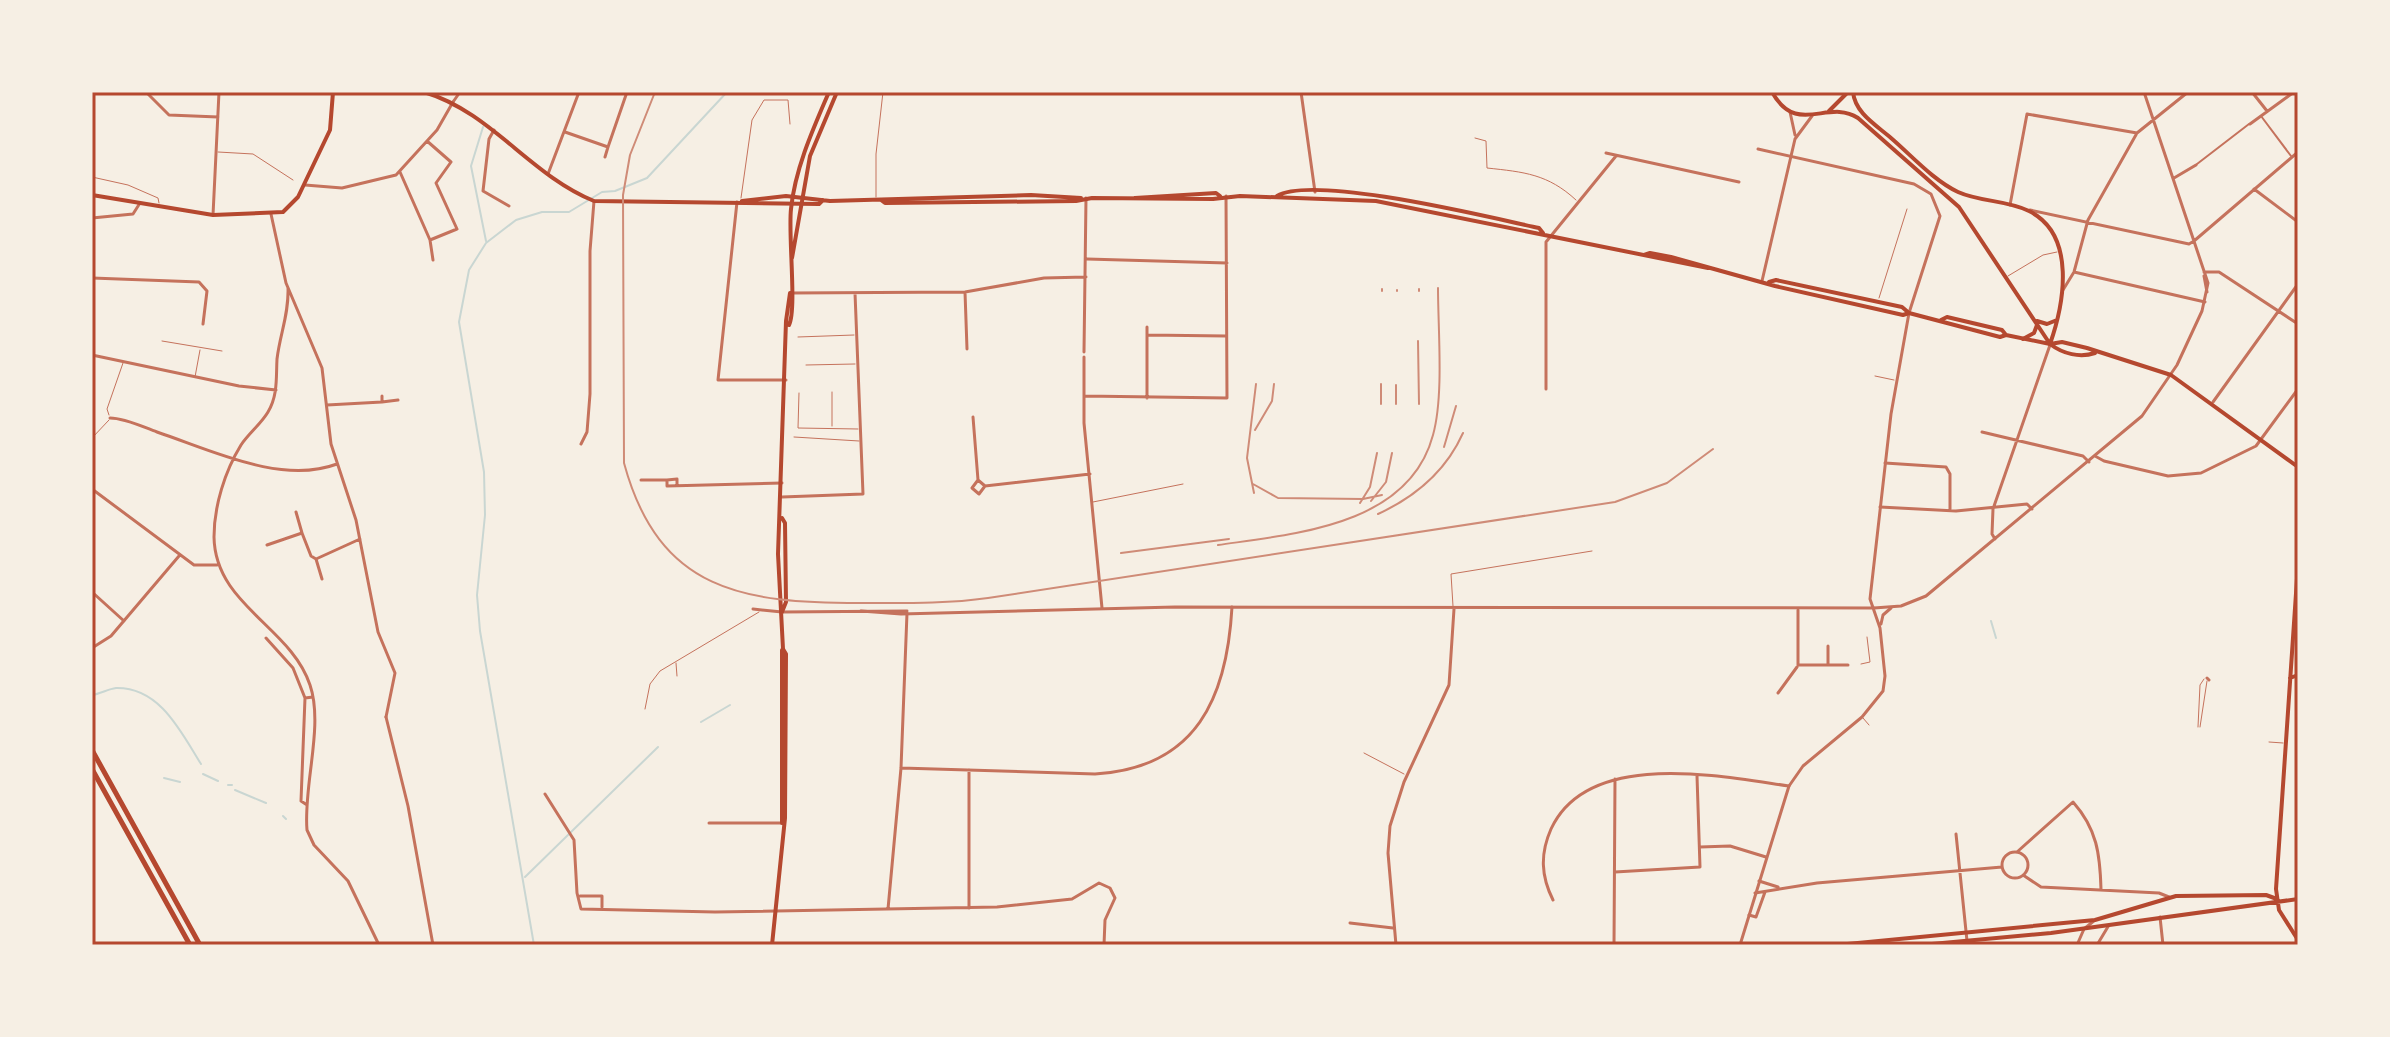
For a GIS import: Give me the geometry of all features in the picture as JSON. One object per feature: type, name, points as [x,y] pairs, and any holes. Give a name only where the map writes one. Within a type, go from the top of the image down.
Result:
[{"type":"highway","points":[[92,750],[200,945]]},
{"type":"highway","points":[[92,769],[190,945]]},
{"type":"main road","points":[[92,195],[213,215],[271,214],[288,208],[330,130],[333,92]]},
{"type":"main road","points":[[424,92],[453,102],[494,130],[548,174],[591,200],[738,202],[1031,195],[1216,199],[1223,196],[1385,196],[1539,228],[1543,233]]},
{"type":"main road","points":[[772,945],[782,823],[779,659],[783,649],[778,555],[788,326],[793,298],[790,293],[792,200],[803,157],[829,92]]},
{"type":"main road","points":[[791,258],[795,252],[800,200],[810,156],[837,92]]},
{"type":"main road","points":[[1772,92],[1789,111],[1812,116],[1839,110],[1858,118],[1959,207],[2050,344],[2060,351],[2086,356],[2095,353]]},
{"type":"main road","points":[[1823,114],[1850,92],[1863,115],[1945,184],[1968,196],[2029,211],[2050,230],[2059,251],[2063,291],[2050,344]]},
{"type":"main road","points":[[1315,195],[1376,201],[1644,255],[1650,253],[1900,314],[1941,320],[1946,325],[1978,333],[2050,344],[2062,342],[2171,375],[2213,402],[2298,467]]},
{"type":"main road","points":[[1959,207],[1968,196]]},
{"type":"main road","points":[[1442,214],[1443,207]]},
{"type":"main road","points":[[1489,224],[1491,218]]},
{"type":"main road","points":[[1765,281],[1776,280],[1878,302],[1905,308],[1909,313]]},
{"type":"main road","points":[[2036,321],[2047,324],[2057,320]]},
{"type":"main road","points":[[2023,339],[2034,333],[2036,321]]},
{"type":"main road","points":[[2298,564],[2277,899],[2279,910],[2298,940]]},
{"type":"main road","points":[[2290,678],[2298,675]]},
{"type":"main road","points":[[1837,945],[2095,920],[2169,897],[2266,895],[2277,899]]},
{"type":"main road","points":[[1921,945],[2084,929],[2277,899],[2298,899]]},
{"type":"street","points":[[146,92],[169,115],[218,117]]},
{"type":"street","points":[[213,215],[219,92]]},
{"type":"street","points":[[302,184],[342,188],[400,172],[427,141],[460,92]]},
{"type":"street","points":[[548,174],[579,92]]},
{"type":"street","points":[[605,157],[627,92]]},
{"type":"street","points":[[1301,92],[1315,195]]},
{"type":"street","points":[[753,609],[782,612],[1232,607],[1798,610],[1891,608],[1926,596],[2142,416],[2171,375],[2205,302],[2204,273],[2144,92]]},
{"type":"street","points":[[2063,291],[2074,272],[2088,220],[2137,133],[2188,92]]},
{"type":"street","points":[[2252,92],[2267,111]]},
{"type":"street","points":[[2174,178],[2294,92]]},
{"type":"street","points":[[1789,111],[1795,139]]},
{"type":"street","points":[[2010,205],[2027,114],[2137,133]]},
{"type":"street","points":[[1765,281],[1795,139],[1812,116]]},
{"type":"street","points":[[2261,116],[2291,156]]},
{"type":"street","points":[[494,130],[489,139],[483,191],[509,206]]},
{"type":"street","points":[[565,132],[608,147]]},
{"type":"street","points":[[427,141],[451,162],[436,183],[457,229],[430,240]]},
{"type":"street","points":[[1740,945],[1789,786],[1803,766],[1862,717],[1879,698],[1885,683],[1880,628],[1870,599],[1885,463],[1909,313],[1938,228],[1937,205],[1919,186],[1758,149]]},
{"type":"street","points":[[2029,211],[2038,209],[2189,244],[2298,152]]},
{"type":"street","points":[[1606,153],[1739,182]]},
{"type":"street","points":[[1546,389],[1545,246],[1550,235],[1616,156]]},
{"type":"street","points":[[400,172],[430,240],[433,260]]},
{"type":"street","points":[[2254,189],[2298,222]]},
{"type":"street","points":[[1084,396],[1227,398],[1227,263],[1223,196]]},
{"type":"street","points":[[1084,198],[1084,396],[1103,608]]},
{"type":"street","points":[[581,444],[587,432],[590,394],[591,200]]},
{"type":"street","points":[[738,202],[718,380],[786,380]]},
{"type":"street","points":[[92,218],[133,214],[140,203]]},
{"type":"street","points":[[271,214],[288,288],[289,314],[279,347],[276,390],[268,412],[234,458],[216,512],[217,565],[231,589],[299,662],[313,697],[307,805],[311,839],[348,881],[379,945]]},
{"type":"street","points":[[1086,259],[1227,263]]},
{"type":"street","points":[[2074,272],[2205,302]]},
{"type":"street","points":[[2204,273],[2219,272],[2298,324]]},
{"type":"street","points":[[790,293],[965,292],[1044,278],[1086,277]]},
{"type":"street","points":[[92,278],[199,282],[207,291],[203,324]]},
{"type":"street","points":[[2213,402],[2298,284]]},
{"type":"street","points":[[288,288],[322,368],[337,464],[360,539],[378,632],[395,673],[386,717],[408,806],[433,945]]},
{"type":"street","points":[[2293,291],[2298,294]]},
{"type":"street","points":[[965,292],[967,349]]},
{"type":"street","points":[[782,497],[863,494],[855,293]]},
{"type":"street","points":[[289,314],[299,311]]},
{"type":"street","points":[[1147,327],[1147,398]]},
{"type":"street","points":[[1147,335],[1226,336]]},
{"type":"street","points":[[1995,539],[1993,509],[2050,344]]},
{"type":"street","points":[[92,355],[276,390]]},
{"type":"street","points":[[2095,456],[2157,474],[2185,477],[2254,447],[2298,389]]},
{"type":"street","points":[[327,405],[398,400]]},
{"type":"street","points":[[973,417],[978,480],[985,486],[1090,474]]},
{"type":"street","points":[[110,418],[234,458],[305,472],[337,464]]},
{"type":"street","points":[[1982,432],[2083,456],[2089,462]]},
{"type":"street","points":[[1885,463],[1946,467],[1950,474],[1950,511]]},
{"type":"street","points":[[641,480],[667,480],[667,486],[782,483]]},
{"type":"street","points":[[978,480],[972,484],[976,494],[983,493],[985,486]]},
{"type":"street","points":[[92,489],[179,556],[203,567],[217,565]]},
{"type":"street","points":[[1880,507],[1950,511],[2027,504],[2032,509]]},
{"type":"street","points":[[296,512],[322,579]]},
{"type":"street","points":[[267,545],[302,533]]},
{"type":"street","points":[[316,559],[360,539]]},
{"type":"street","points":[[92,648],[103,644],[179,556]]},
{"type":"street","points":[[92,592],[124,621]]},
{"type":"street","points":[[901,768],[1109,773],[1141,765],[1166,752],[1197,725],[1218,691],[1229,652],[1232,607]]},
{"type":"street","points":[[1880,628],[1883,615],[1891,608]]},
{"type":"street","points":[[1396,945],[1389,839],[1394,808],[1449,685],[1454,609]]},
{"type":"street","points":[[1778,693],[1798,665],[1798,610]]},
{"type":"street","points":[[888,909],[901,768],[907,611]]},
{"type":"street","points":[[266,638],[293,668],[305,698],[301,801],[307,805]]},
{"type":"street","points":[[1828,646],[1828,664]]},
{"type":"street","points":[[1798,665],[1848,665]]},
{"type":"street","points":[[305,698],[313,697]]},
{"type":"street","points":[[969,770],[969,908]]},
{"type":"street","points":[[1553,900],[1542,862],[1554,823],[1580,794],[1615,779],[1697,776],[1789,786]]},
{"type":"street","points":[[1615,872],[1698,868],[1702,864],[1697,776]]},
{"type":"street","points":[[1614,945],[1615,779]]},
{"type":"street","points":[[545,794],[575,844],[577,893],[581,909],[969,908],[1063,901],[1082,895],[1099,883],[1110,888],[1115,898],[1105,920],[1104,945]]},
{"type":"street","points":[[2002,867],[2005,857],[2017,852],[2073,802],[2094,832],[2100,852],[2101,889]]},
{"type":"street","points":[[709,823],[782,823]]},
{"type":"street","points":[[1956,834],[1967,941]]},
{"type":"street","points":[[1700,847],[1730,846],[1766,857]]},
{"type":"street","points":[[2017,852],[2028,864],[2023,875]]},
{"type":"street","points":[[1755,893],[2002,867]]},
{"type":"street","points":[[2002,867],[2008,876],[2023,875],[2041,887],[2159,893],[2169,897]]},
{"type":"street","points":[[1759,881],[1782,888]]},
{"type":"street","points":[[1749,915],[1756,917],[1765,892]]},
{"type":"street","points":[[580,896],[602,896],[602,908]]},
{"type":"street","points":[[2160,917],[2163,945]]},
{"type":"street","points":[[2077,945],[2084,929],[2095,920]]},
{"type":"street","points":[[1350,923],[1393,928]]},
{"type":"street","points":[[2097,945],[2109,925]]},
{"type":"lane","points":[[878,200],[876,154],[883,92]]},
{"type":"lane","points":[[738,202],[752,120],[764,100],[788,100],[790,124]]},
{"type":"lane","points":[[1475,138],[1486,141],[1487,168],[1538,175],[1562,187],[1579,202]]},
{"type":"lane","points":[[218,152],[253,154],[293,180]]},
{"type":"lane","points":[[92,177],[128,185],[158,198],[160,205]]},
{"type":"lane","points":[[1878,302],[1907,209]]},
{"type":"lane","points":[[2007,277],[2043,255],[2059,251]]},
{"type":"lane","points":[[798,337],[857,334]]},
{"type":"lane","points":[[162,341],[222,351]]},
{"type":"lane","points":[[195,377],[201,348]]},
{"type":"lane","points":[[92,438],[110,418],[107,409],[123,361]]},
{"type":"lane","points":[[806,365],[858,364]]},
{"type":"lane","points":[[1875,376],[1896,380]]},
{"type":"lane","points":[[832,392],[832,428]]},
{"type":"lane","points":[[799,393],[798,428],[861,429]]},
{"type":"lane","points":[[794,437],[861,441]]},
{"type":"lane","points":[[1093,502],[1183,484]]},
{"type":"lane","points":[[1454,609],[1451,574],[1506,562],[1592,551]]},
{"type":"lane","points":[[645,709],[650,684],[675,661],[761,610]]},
{"type":"lane","points":[[1861,664],[1870,662],[1867,637]]},
{"type":"lane","points":[[675,661],[677,676]]},
{"type":"lane","points":[[2208,679],[2202,725],[2198,727],[2200,685],[2208,679]]},
{"type":"lane","points":[[1862,717],[1869,725]]},
{"type":"lane","points":[[2269,742],[2285,743]]},
{"type":"lane","points":[[1364,753],[1407,775]]},
{"type":"waterway","points":[[534,945],[480,631],[477,595],[485,515],[484,472],[459,322],[469,270],[486,243],[516,220],[542,212],[569,212],[602,192],[615,191],[647,178],[727,92]]},
{"type":"waterway","points":[[483,127],[471,166],[486,241]]},
{"type":"waterway","points":[[1991,621],[1996,638]]},
{"type":"waterway","points":[[92,695],[116,688],[145,695],[168,714],[201,764]]},
{"type":"waterway","points":[[701,722],[730,705]]},
{"type":"waterway","points":[[525,877],[658,747]]},
{"type":"waterway","points":[[203,774],[218,781]]},
{"type":"waterway","points":[[164,778],[180,782]]},
{"type":"waterway","points":[[235,790],[266,803]]},
{"type":"waterway","points":[[283,816],[286,819]]},
{"type":"railway","points":[[655,92],[630,155],[623,195],[624,463],[639,506],[659,539],[683,564],[712,581],[744,593],[818,602],[924,603],[988,598],[1615,502],[1667,483],[1713,449]]},
{"type":"railway","points":[[1218,545],[1280,536],[1345,520],[1374,507],[1400,489],[1420,465],[1433,435],[1439,382],[1438,288]]},
{"type":"railway","points":[[1418,341],[1419,404]]},
{"type":"railway","points":[[1254,493],[1247,458],[1256,384]]},
{"type":"railway","points":[[1255,430],[1272,401],[1274,384]]},
{"type":"railway","points":[[1381,384],[1381,404]]},
{"type":"railway","points":[[1396,385],[1396,404]]},
{"type":"railway","points":[[1444,447],[1456,406]]},
{"type":"railway","points":[[1378,514],[1404,500],[1428,481],[1448,459],[1463,433]]},
{"type":"railway","points":[[1360,503],[1370,487],[1377,453]]},
{"type":"railway","points":[[1371,501],[1386,482],[1392,453]]},
{"type":"railway","points":[[1253,484],[1278,498],[1363,499],[1382,495]]},
{"type":"railway","points":[[1121,553],[1229,539]]}]
